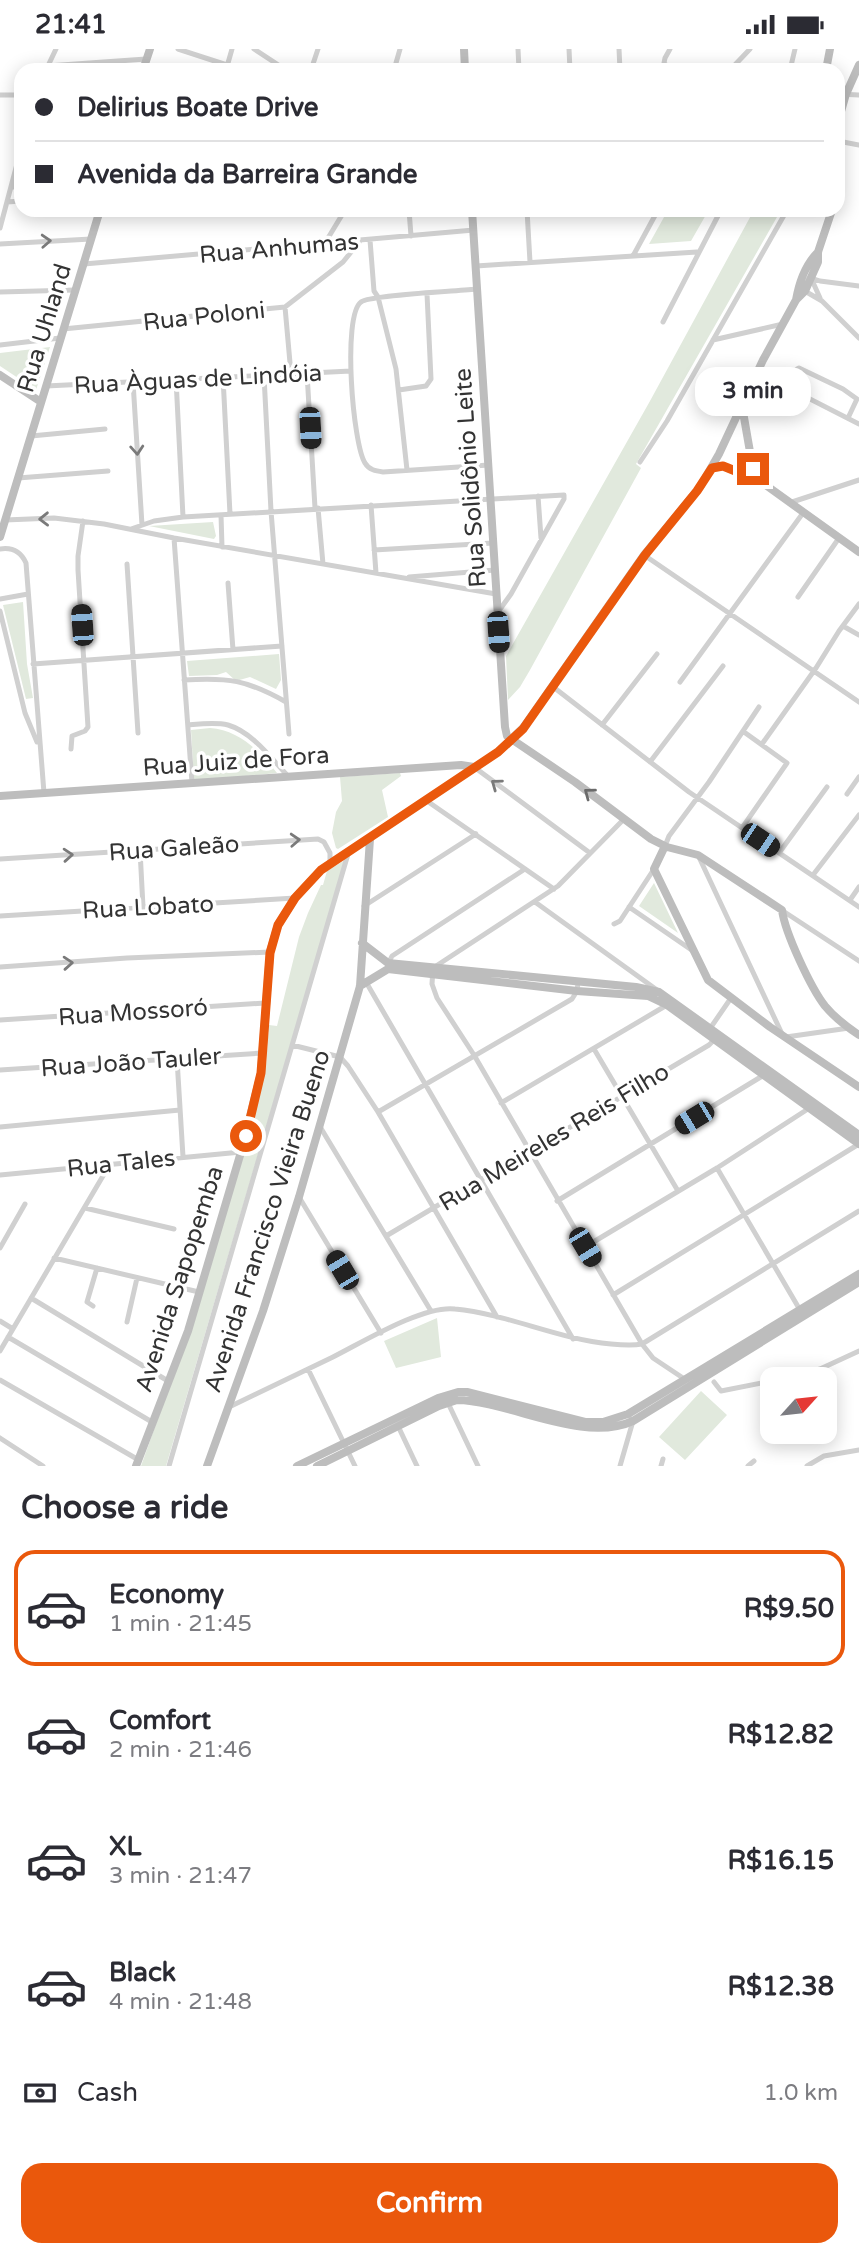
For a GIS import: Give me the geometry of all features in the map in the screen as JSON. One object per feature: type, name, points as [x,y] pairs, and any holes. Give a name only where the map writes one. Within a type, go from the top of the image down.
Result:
[{"type":"main road","points":[[145,63],[150,49]]},
{"type":"main road","points":[[845,88],[859,65]]},
{"type":"main road","name":"Rua Uhland","points":[[0,537],[98,217]]},
{"type":"main road","name":"Rua Solidônio Leite","points":[[473,217],[505,727],[511,741]]},
{"type":"main road","name":"Avenida Sapopemba","points":[[137,1463],[188,1331],[242,1152],[260,1080],[270,953],[278,925],[295,898],[330,864],[498,752],[523,729],[645,555],[697,491],[712,468],[757,372],[807,277],[818,262],[818,252],[830,217]]},
{"type":"main road","points":[[0,375],[41,402]]},
{"type":"main road","points":[[742,405],[752,465],[760,481]]},
{"type":"main road","points":[[733,423],[740,421],[746,425]]},
{"type":"main road","points":[[719,454],[723,466]]},
{"type":"main road","points":[[743,474],[749,471],[752,465]]},
{"type":"main road","points":[[712,468],[723,466],[760,481],[859,552]]},
{"type":"main road","points":[[511,741],[575,782],[651,839],[665,846],[698,855],[782,910],[791,941],[821,1000],[834,1017],[859,1035]]},
{"type":"main road","name":"Rua Juiz de Fora","points":[[0,796],[461,765],[474,767]]},
{"type":"main road","name":"Avenida Francisco Vieira Bueno","points":[[207,1466],[263,1311],[363,984],[362,943],[370,839]]},
{"type":"main road","points":[[665,846],[653,869],[708,981],[784,1037],[859,1087]]},
{"type":"main road","points":[[362,943],[388,966],[648,996],[708,1030]]},
{"type":"main road","points":[[363,984],[388,966]]},
{"type":"main road","points":[[578,987],[636,988],[659,992],[859,1144]]},
{"type":"main road","points":[[812,1106],[859,1135]]},
{"type":"main road","points":[[802,1313],[859,1274]]},
{"type":"main road","points":[[297,1466],[346,1448],[448,1403],[463,1401],[595,1429],[614,1428],[802,1313],[859,1282]]},
{"type":"main road","points":[[317,1466],[438,1398],[458,1392],[593,1423],[630,1418]]},
{"type":"street","points":[[178,49],[215,63]]},
{"type":"street","points":[[254,49],[275,63]]},
{"type":"street","points":[[737,63],[750,49]]},
{"type":"street","points":[[102,63],[146,59]]},
{"type":"street","points":[[0,229],[14,173]]},
{"type":"street","points":[[7,202],[14,202]]},
{"type":"street","points":[[325,244],[341,217]]},
{"type":"street","points":[[410,217],[411,236]]},
{"type":"street","points":[[527,217],[530,262]]},
{"type":"street","points":[[633,256],[654,217]]},
{"type":"street","points":[[663,322],[717,217]]},
{"type":"street","points":[[640,462],[667,421],[783,217]]},
{"type":"street","name":"Rua Anhumas","points":[[84,264],[474,230]]},
{"type":"street","points":[[0,244],[92,239]]},
{"type":"street","points":[[370,240],[374,291],[394,356],[407,470]]},
{"type":"street","name":"Rua Poloni","points":[[0,345],[62,334],[285,307],[343,262],[360,241]]},
{"type":"street","points":[[476,266],[697,252]]},
{"type":"street","points":[[807,277],[859,286]]},
{"type":"street","points":[[807,277],[822,301],[859,338]]},
{"type":"street","points":[[477,289],[365,299],[355,310],[349,345],[359,448],[370,469],[383,472],[489,464]]},
{"type":"street","points":[[801,289],[822,301]]},
{"type":"street","points":[[0,292],[75,291]]},
{"type":"street","points":[[399,390],[426,386],[431,379],[426,294]]},
{"type":"street","points":[[285,307],[291,375]]},
{"type":"street","points":[[713,340],[783,324]]},
{"type":"street","points":[[788,386],[799,368],[843,389],[857,399],[848,418]]},
{"type":"street","name":"Rua Àguas de Lindóia","points":[[46,386],[351,371]]},
{"type":"street","points":[[757,372],[859,424]]},
{"type":"street","points":[[307,373],[323,564]]},
{"type":"street","points":[[264,376],[271,511],[289,734]]},
{"type":"street","points":[[223,377],[230,514]]},
{"type":"street","points":[[176,379],[183,517]]},
{"type":"street","points":[[133,382],[142,525]]},
{"type":"street","points":[[31,436],[105,429]]},
{"type":"street","points":[[18,478],[108,471]]},
{"type":"street","points":[[789,503],[859,480]]},
{"type":"street","points":[[131,529],[183,517],[564,495],[498,613]]},
{"type":"street","points":[[538,496],[541,538]]},
{"type":"street","points":[[371,505],[376,573]]},
{"type":"street","points":[[680,682],[803,513]]},
{"type":"street","points":[[221,515],[222,547]]},
{"type":"street","points":[[5,520],[83,521],[496,594]]},
{"type":"street","points":[[71,749],[72,736],[88,727],[78,563],[83,521]]},
{"type":"street","points":[[174,538],[192,783]]},
{"type":"street","points":[[798,597],[839,538]]},
{"type":"street","points":[[374,550],[494,543]]},
{"type":"street","points":[[0,549],[16,551],[26,563],[44,793]]},
{"type":"street","points":[[645,555],[859,702]]},
{"type":"street","points":[[127,565],[138,733]]},
{"type":"street","points":[[402,578],[495,570]]},
{"type":"street","points":[[228,583],[233,650]]},
{"type":"street","points":[[0,599],[28,594]]},
{"type":"street","points":[[762,744],[859,604]]},
{"type":"street","points":[[0,611],[25,713],[40,748]]},
{"type":"street","points":[[843,626],[859,635]]},
{"type":"street","points":[[33,664],[282,646]]},
{"type":"street","points":[[601,725],[657,654]]},
{"type":"street","points":[[650,762],[723,666]]},
{"type":"street","points":[[184,680],[228,679],[254,686],[286,702]]},
{"type":"street","points":[[552,686],[698,797],[859,907]]},
{"type":"street","points":[[665,846],[669,836],[744,732],[759,706]]},
{"type":"street","points":[[188,725],[225,724],[244,733],[288,776]]},
{"type":"street","points":[[742,828],[787,764],[744,732]]},
{"type":"street","points":[[474,767],[590,853]]},
{"type":"street","points":[[847,794],[859,778]]},
{"type":"street","points":[[779,853],[827,787]]},
{"type":"street","points":[[427,801],[554,889]]},
{"type":"street","points":[[813,875],[859,814]]},
{"type":"street","points":[[624,819],[554,889],[433,971],[432,984],[437,998],[474,1055],[642,1344],[653,1357],[687,1383]]},
{"type":"street","points":[[364,906],[476,834]]},
{"type":"street","name":"Rua Galeão","points":[[0,859],[318,839],[324,842],[330,853],[330,864]]},
{"type":"street","points":[[140,850],[143,907]]},
{"type":"street","points":[[169,1466],[348,854]]},
{"type":"street","points":[[698,855],[784,1037],[849,1028]]},
{"type":"street","points":[[388,966],[392,956],[525,869]]},
{"type":"street","points":[[614,924],[620,921],[653,869]]},
{"type":"street","points":[[850,900],[859,887]]},
{"type":"street","name":"Rua Lobato","points":[[0,916],[295,898]]},
{"type":"street","points":[[535,902],[659,992]]},
{"type":"street","points":[[629,907],[695,952]]},
{"type":"street","points":[[782,910],[859,961]]},
{"type":"street","points":[[0,967],[127,958],[270,953]]},
{"type":"street","points":[[635,974],[638,983],[636,988]]},
{"type":"street","points":[[363,984],[426,1084],[573,1339]]},
{"type":"street","points":[[378,1112],[572,999],[578,987]]},
{"type":"street","points":[[708,1030],[731,998]]},
{"type":"street","name":"Rua Mossoró","points":[[0,1020],[265,1003]]},
{"type":"street","points":[[501,1103],[667,1005]]},
{"type":"street","name":"Rua Meireles Reis Filho","points":[[386,1236],[622,1097],[717,1037]]},
{"type":"street","points":[[292,1045],[340,1056],[357,1078],[498,1317]]},
{"type":"street","points":[[594,1049],[678,1191]]},
{"type":"street","name":"Rua João Tauler","points":[[0,1070],[262,1053]]},
{"type":"street","points":[[177,1059],[183,1157]]},
{"type":"street","points":[[557,1201],[766,1072]]},
{"type":"street","points":[[585,1247],[717,1168],[812,1106]]},
{"type":"street","points":[[0,1127],[180,1109]]},
{"type":"street","points":[[319,1125],[430,1311]]},
{"type":"street","points":[[613,1295],[859,1144]]},
{"type":"street","name":"Rua Tales","points":[[0,1175],[242,1152]]},
{"type":"street","points":[[0,1351],[110,1164]]},
{"type":"street","points":[[717,1168],[802,1313]]},
{"type":"street","points":[[299,1197],[381,1333]]},
{"type":"street","points":[[0,1248],[25,1204]]},
{"type":"street","points":[[85,1207],[174,1229]]},
{"type":"street","points":[[228,1408],[430,1311],[455,1308],[498,1317],[573,1339],[642,1344],[859,1211]]},
{"type":"street","points":[[54,1258],[199,1292]]},
{"type":"street","points":[[93,1305],[87,1302],[97,1268]]},
{"type":"street","points":[[127,1322],[137,1278]]},
{"type":"street","points":[[31,1298],[168,1381]]},
{"type":"street","points":[[0,1321],[13,1329]]},
{"type":"street","points":[[8,1337],[152,1422]]},
{"type":"street","points":[[822,1367],[859,1351]]},
{"type":"street","points":[[308,1369],[355,1466]]},
{"type":"street","points":[[0,1380],[137,1463]]},
{"type":"street","points":[[714,1382],[721,1391],[760,1383]]},
{"type":"street","points":[[448,1403],[478,1466]]},
{"type":"street","points":[[620,1466],[630,1418]]},
{"type":"street","points":[[398,1426],[417,1466]]},
{"type":"street","points":[[0,1439],[43,1466]]},
{"type":"street","points":[[807,1466],[824,1456],[859,1450]]},
{"type":"street","points":[[748,1466],[754,1461]]},
{"type":"shaded area","points":[[664,217],[705,217],[691,241],[649,244]]},
{"type":"shaded area","points":[[750,217],[777,217],[636,464],[641,468],[530,670],[508,700],[506,656]]},
{"type":"shaded area","points":[[50,347],[36,390],[0,366],[0,353]]},
{"type":"shaded area","points":[[213,522],[216,536],[214,539],[149,526]]},
{"type":"shaded area","points":[[23,602],[27,664],[33,698],[26,699],[3,605]]},
{"type":"shaded area","points":[[279,654],[281,680],[276,689],[250,677],[236,681],[226,672],[189,676],[187,661]]},
{"type":"shaded area","points":[[210,728],[230,733],[248,743],[277,773],[194,781],[191,730]]},
{"type":"shaded area","points":[[400,773],[401,776],[382,790],[388,817],[336,848],[332,833],[336,812],[342,801],[340,777]]},
{"type":"shaded area","points":[[345,860],[166,1466],[141,1466],[180,1357],[266,1065],[269,1025],[277,1026],[299,937],[327,871]]},
{"type":"shaded area","points":[[654,883],[678,933],[639,906]]},
{"type":"shaded area","points":[[437,1318],[441,1357],[396,1368],[384,1341]]},
{"type":"shaded area","points":[[701,1391],[727,1415],[685,1460],[659,1437]]},
{"type":"route","points":[[246,1136],[261,1073],[265,1003],[273,938],[295,898],[321,870],[453,784],[511,741],[523,729],[645,555],[712,468],[723,466],[760,481],[753,469]]}]
